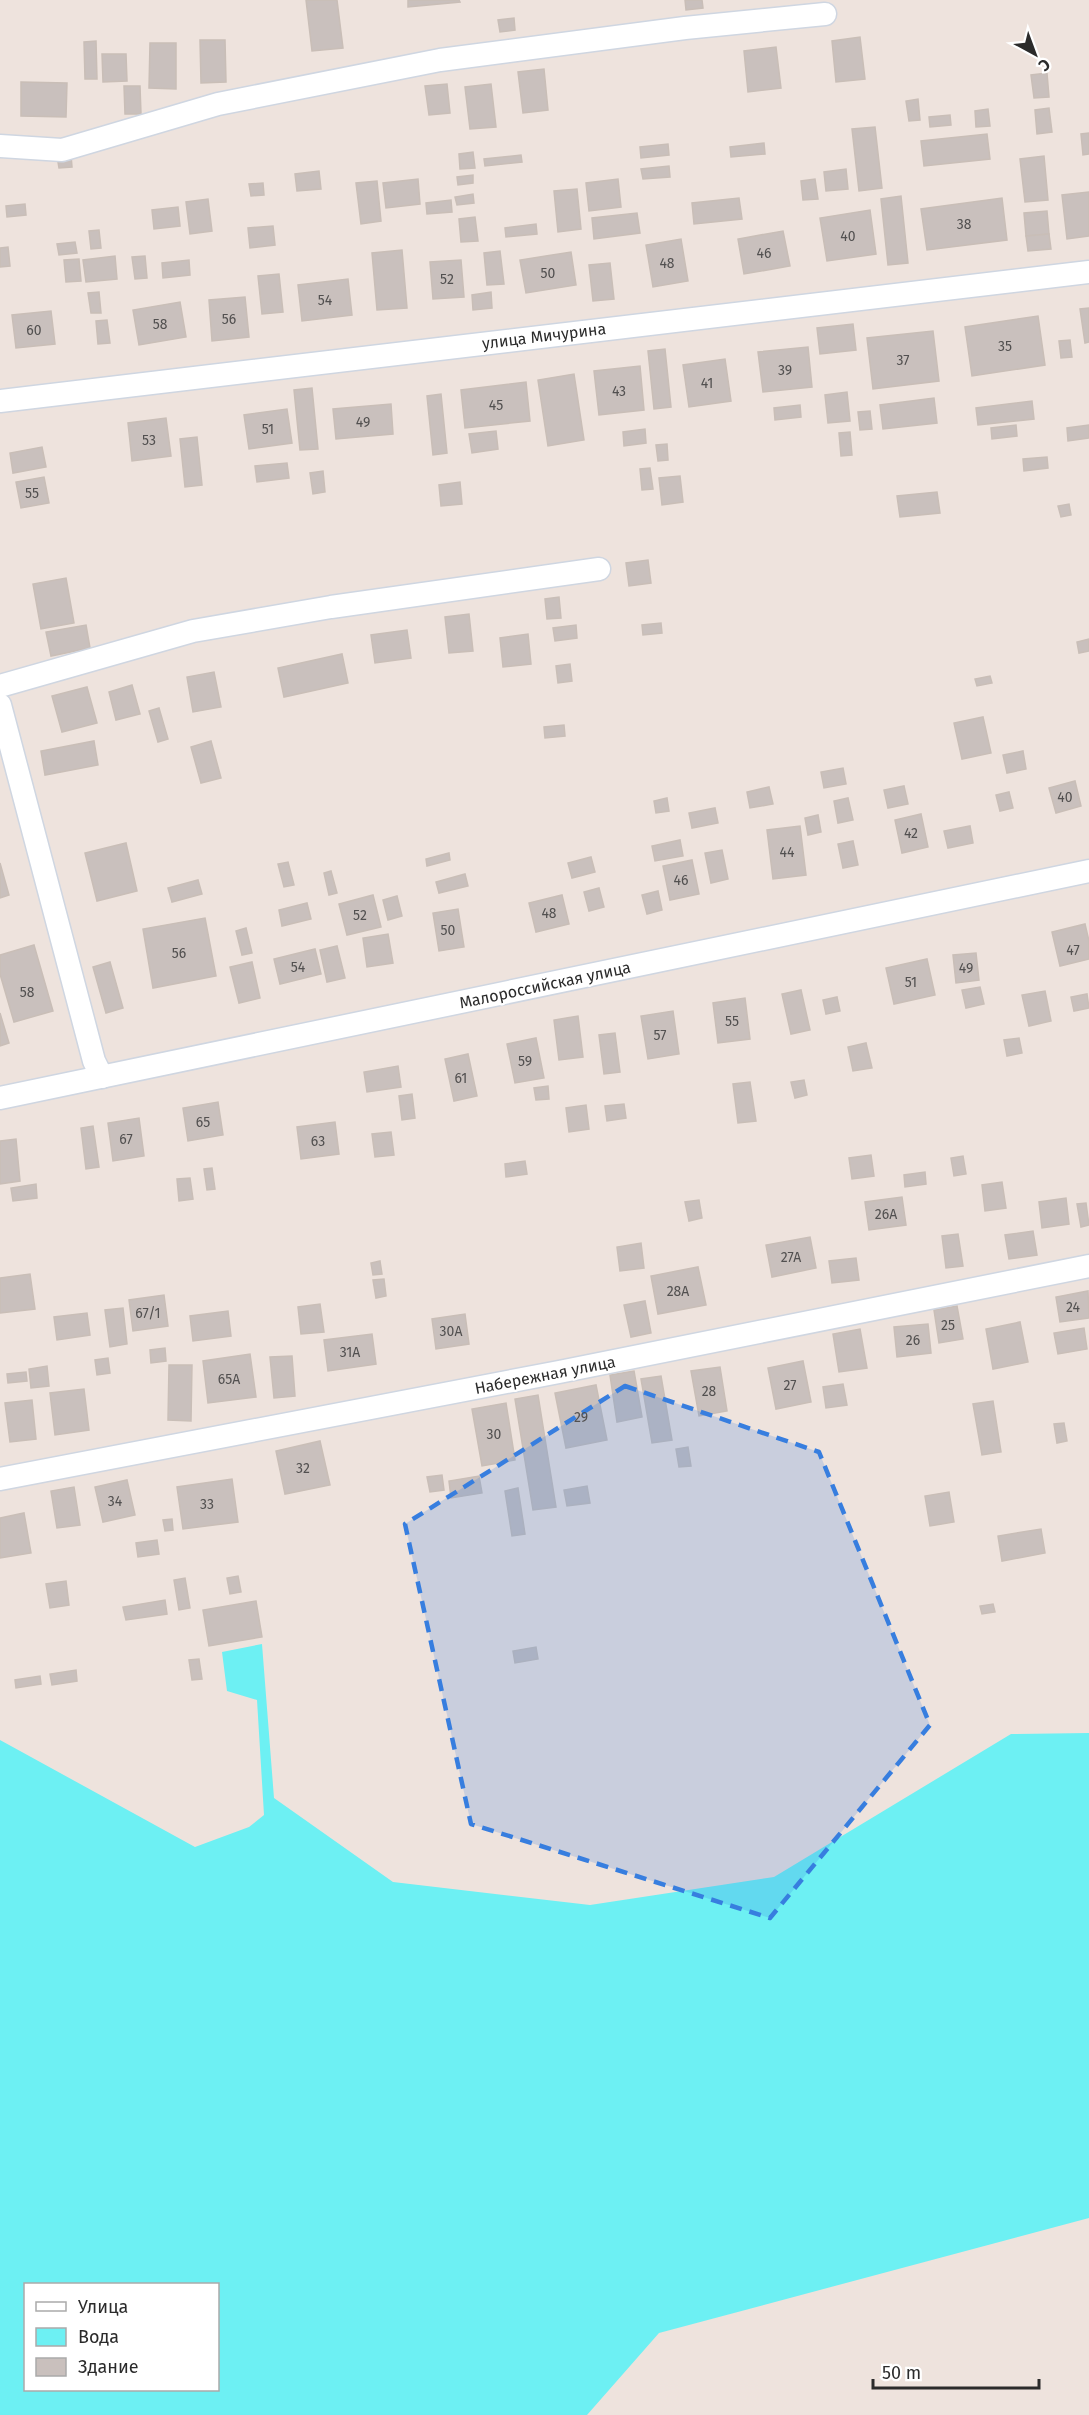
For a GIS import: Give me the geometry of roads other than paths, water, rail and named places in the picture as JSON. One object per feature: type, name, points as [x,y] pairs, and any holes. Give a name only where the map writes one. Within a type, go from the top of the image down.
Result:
[{"type":"street","points":[[0,146],[62,150],[218,104],[440,60],[686,28],[825,14]]},
{"type":"street","name":"улица Мичурина","points":[[0,401],[1089,272]]},
{"type":"street","points":[[0,686],[193,631],[342,606],[599,569]]},
{"type":"street","points":[[0,705],[94,1061],[102,1077]]},
{"type":"street","name":"Малороссийская улица","points":[[0,1098],[1089,871]]},
{"type":"street","name":"Набережная улица","points":[[0,1479],[560,1372],[1089,1266]]},
{"type":"water","points":[[262,1644],[274,1798],[393,1882],[590,1905],[774,1877],[1011,1734],[1089,1733],[1089,2218],[659,2333],[587,2415],[0,2415],[0,1740],[195,1847],[249,1827],[264,1815],[257,1700],[227,1691],[222,1652]]}]
